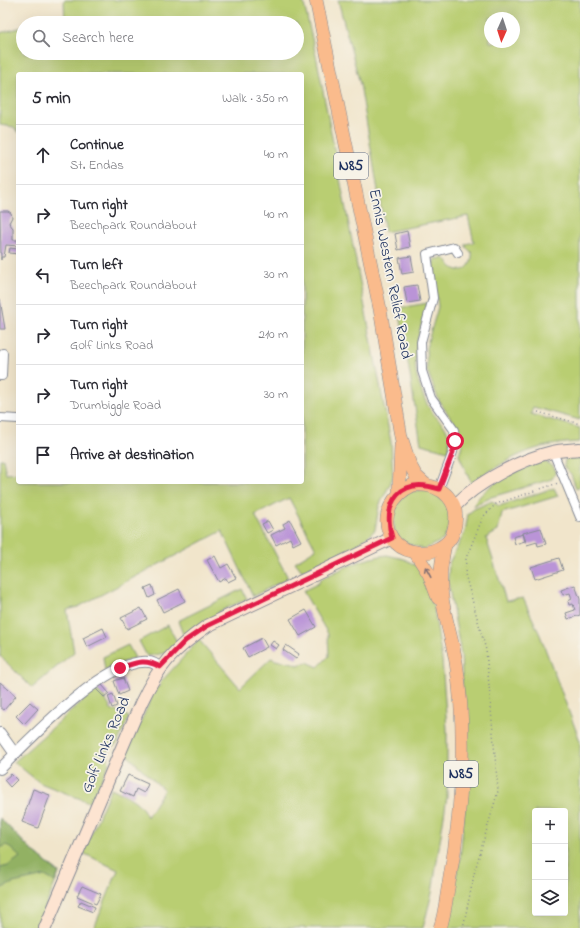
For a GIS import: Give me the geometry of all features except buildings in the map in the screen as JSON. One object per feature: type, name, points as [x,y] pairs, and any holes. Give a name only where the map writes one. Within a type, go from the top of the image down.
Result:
[{"type":"main road","name":"Ennis Western Relief Road","points":[[316,0],[380,309],[401,437],[410,465],[416,476],[426,485]]},
{"type":"main road","name":"Ennis Western Relief Road","points":[[399,494],[401,437]]},
{"type":"main road","points":[[399,494],[413,486],[426,485],[439,489],[449,497],[454,507],[462,498],[493,477],[529,459],[553,452],[580,450]]},
{"type":"main road","name":"N85","points":[[392,538],[388,524],[389,508],[399,494]]},
{"type":"main road","name":"N85","points":[[440,928],[454,854],[461,779],[461,719],[456,662],[447,620],[441,570],[445,545],[452,536],[456,523],[454,507]]},
{"type":"main road","points":[[392,538],[402,547],[415,552],[432,552],[445,545]]},
{"type":"main road","name":"Golf Links Road","points":[[45,928],[141,703],[160,667],[185,641],[207,626],[392,538]]},
{"type":"main road","name":"N85","points":[[415,552],[429,574],[447,620]]},
{"type":"street","points":[[439,489],[453,452],[455,441],[454,430],[431,398],[422,371],[421,342],[433,298],[427,254],[454,247],[458,253]]},
{"type":"street","points":[[0,376],[2,376],[3,353]]},
{"type":"street","points":[[0,418],[16,419]]},
{"type":"street","points":[[553,452],[563,481],[580,517]]},
{"type":"street","points":[[0,768],[78,695],[120,668],[142,662],[151,662],[160,667]]},
{"type":"street","points":[[0,733],[15,754]]},
{"type":"path","points":[[538,412],[580,424]]},
{"type":"path","points":[[463,928],[475,870],[498,791],[486,650],[465,574],[466,558],[483,517],[496,504],[563,481]]},
{"type":"green space","points":[[64,0],[303,0],[317,60],[391,442],[393,476],[379,506],[375,530],[359,544],[302,571],[295,562],[316,549],[289,498],[255,515],[287,576],[287,579],[253,596],[222,531],[78,607],[67,610],[74,652],[32,688],[0,656],[0,459],[3,459],[6,474],[16,473],[16,484],[304,484],[304,72],[16,72],[16,130],[14,127],[0,125],[0,33],[16,29],[16,60],[304,60],[304,16],[65,16]]},
{"type":"green space","points":[[338,0],[580,0],[580,420],[533,407],[531,414],[580,428],[580,442],[563,443],[534,449],[498,466],[471,483],[459,455],[462,445],[461,433],[439,401],[427,370],[426,348],[438,307],[433,264],[435,259],[444,258],[455,269],[462,270],[468,267],[472,253],[466,247],[466,244],[474,242],[468,216],[385,232],[360,84]]},
{"type":"green space","points":[[428,303],[420,328],[417,345],[415,363],[416,372],[428,406],[447,431],[449,436],[448,451],[421,444],[399,308]]},
{"type":"green space","points":[[580,455],[580,487],[576,489],[571,474],[564,467],[565,460],[571,456]]},
{"type":"green space","points":[[543,461],[553,466],[556,471],[552,479],[488,498],[473,506],[486,490],[494,484],[523,468]]},
{"type":"green space","points":[[554,488],[558,496],[502,513],[498,531],[486,538],[506,601],[523,598],[540,635],[580,741],[580,928],[445,928],[460,859],[467,783],[461,654],[448,582],[449,563],[465,532],[468,514],[474,509],[492,501],[499,506]]},
{"type":"green space","points":[[431,489],[447,501],[452,521],[443,540],[424,549],[402,541],[398,537],[394,527],[393,509],[407,492]]},
{"type":"green space","points":[[387,555],[404,559],[417,566],[423,574],[434,609],[442,660],[447,729],[447,796],[432,893],[423,928],[94,928],[118,870],[83,853],[111,788],[137,803],[147,817],[164,790],[126,754],[156,688],[161,685],[160,683],[199,640],[240,688],[271,658],[298,665],[307,662],[318,667],[329,656],[328,634],[303,591],[319,583],[323,578],[347,567],[370,558]]},
{"type":"green space","points":[[242,589],[247,599],[218,612],[219,615],[184,637],[178,621]]},
{"type":"green space","points":[[168,625],[177,642],[166,653],[147,656],[139,641]]},
{"type":"green space","points":[[128,645],[135,658],[118,664],[105,671],[103,657]]},
{"type":"green space","points":[[96,689],[104,697],[111,709],[129,717],[117,744],[107,751],[109,764],[91,803],[40,783],[14,762]]},
{"type":"green space","points":[[0,818],[30,849],[59,873],[37,928],[0,928]]},
{"type":"green space","points":[[0,818],[30,849],[59,873],[55,882],[45,876],[13,883],[0,889],[0,868],[8,866],[20,857],[7,845],[0,848]]},
{"type":"route","points":[[120,668],[142,662],[151,662],[160,667],[185,641],[207,626],[392,538],[388,524],[389,508],[392,501],[405,489],[413,486],[426,485],[439,489],[453,452],[455,441]]}]
